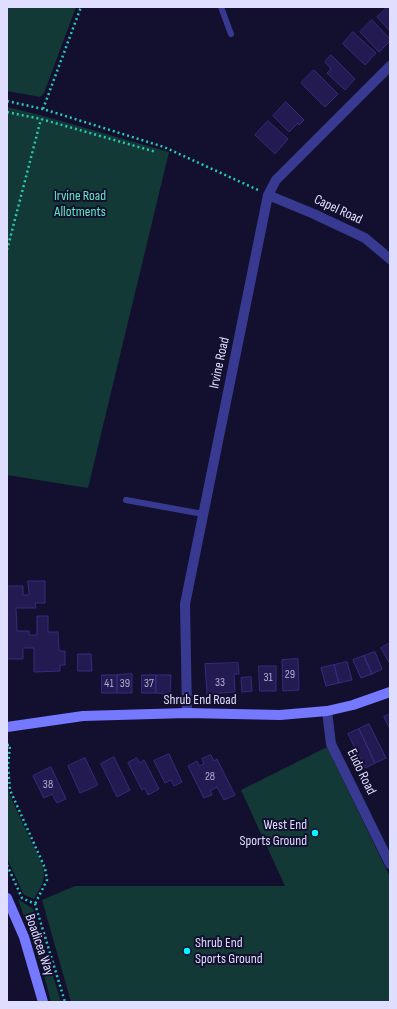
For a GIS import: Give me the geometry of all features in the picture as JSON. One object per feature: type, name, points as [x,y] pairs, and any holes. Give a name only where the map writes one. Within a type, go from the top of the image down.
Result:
[{"type":"main road","name":"Shrub End Road","points":[[7,727],[83,716],[188,713],[280,715],[327,711],[353,705],[390,692]]},
{"type":"main road","name":"Boadicea Way","points":[[7,898],[24,937],[43,1002]]},
{"type":"street","name":"Irvine Road","points":[[188,713],[185,604],[268,195],[276,180],[390,66]]},
{"type":"street","name":"Capel Road","points":[[268,195],[314,214],[365,238],[390,259]]},
{"type":"street","name":"Eudo Road","points":[[327,711],[331,744],[390,864]]},
{"type":"lane","points":[[220,7],[232,34]]},
{"type":"lane","points":[[126,500],[203,514]]},
{"type":"path","points":[[42,109],[81,7]]},
{"type":"path","points":[[7,101],[42,109],[164,147],[268,195]]},
{"type":"path","points":[[7,112],[156,152]]},
{"type":"path","points":[[7,250],[41,120]]},
{"type":"path","points":[[7,745],[10,745],[8,766],[10,790],[45,868],[47,880],[35,904],[64,1002]]},
{"type":"path","points":[[7,865],[22,898],[35,904]]},
{"type":"green space","points":[[7,7],[76,7],[44,93],[40,97],[7,91]]},
{"type":"green space","name":"Irvine Road Allotments","points":[[7,107],[169,152],[88,488],[7,475]]},
{"type":"green space","points":[[327,747],[390,877],[390,1002],[71,1002],[42,900],[75,886],[285,886],[241,790]]},
{"type":"green space","points":[[7,784],[10,796],[43,866],[43,880],[34,899],[24,895],[7,858]]},
{"type":"green space","points":[[18,899],[33,909],[61,1002],[51,1002],[43,971]]},
{"type":"building","points":[[388,7],[390,8],[390,31],[377,17]]},
{"type":"building","points":[[372,20],[390,39],[390,41],[379,52],[360,32]]},
{"type":"building","points":[[353,32],[376,53],[365,65],[343,44]]},
{"type":"building","points":[[331,55],[355,79],[345,90],[327,73],[331,69],[325,62]]},
{"type":"building","points":[[314,70],[338,94],[325,107],[301,83]]},
{"type":"building","points":[[286,102],[304,120],[299,125],[298,123],[289,132],[273,116]]},
{"type":"building","points":[[268,121],[288,139],[275,154],[255,135]]},
{"type":"building","points":[[28,581],[45,581],[45,603],[35,603],[36,608],[16,608],[17,631],[29,631],[29,635],[37,635],[37,616],[48,616],[48,632],[58,632],[59,651],[65,651],[65,665],[60,665],[60,671],[34,672],[34,648],[23,648],[23,659],[7,659],[7,586],[23,586],[23,595],[29,595]]},
{"type":"building","points":[[390,643],[390,664],[381,648]]},
{"type":"building","points":[[375,652],[382,669],[372,674],[364,656]]},
{"type":"building","points":[[78,654],[91,654],[92,671],[78,671]]},
{"type":"building","points":[[364,656],[372,674],[361,678],[353,660]]},
{"type":"building","points":[[298,659],[299,690],[283,691],[282,660]]},
{"type":"building","points":[[347,662],[352,680],[339,683],[334,665]]},
{"type":"building","points":[[238,663],[239,674],[234,674],[235,692],[207,694],[205,664]]},
{"type":"building","points":[[334,665],[339,683],[326,686],[321,668]]},
{"type":"building","points":[[259,666],[276,666],[276,691],[260,691]]},
{"type":"building","points":[[132,674],[132,693],[117,693],[117,675]]},
{"type":"building","points":[[102,675],[117,675],[117,693],[102,693]]},
{"type":"building","points":[[142,675],[156,675],[156,693],[142,693]]},
{"type":"building","points":[[156,675],[171,675],[170,694],[156,693]]},
{"type":"building","points":[[251,677],[252,691],[242,692],[241,678]]},
{"type":"building","points":[[390,714],[390,729],[384,717]]},
{"type":"building","points":[[369,724],[386,758],[375,763],[359,729]]},
{"type":"building","points":[[359,729],[375,763],[365,768],[348,734]]},
{"type":"building","points":[[169,754],[182,782],[174,786],[171,780],[165,783],[154,761]]},
{"type":"building","points":[[211,755],[214,761],[217,759],[235,795],[224,800],[217,787],[210,791],[212,795],[204,798],[188,766],[197,761],[199,766],[204,764],[202,759]]},
{"type":"building","points":[[114,757],[130,790],[117,797],[101,764]]},
{"type":"building","points":[[85,758],[98,785],[80,793],[68,766]]},
{"type":"building","points":[[137,758],[140,763],[144,760],[159,789],[148,795],[145,788],[142,790],[128,763]]},
{"type":"building","points":[[51,767],[66,799],[57,803],[52,794],[44,798],[33,776]]},
{"type":"place","name":"West End Sports Ground","points":[[315,833]]},
{"type":"place","name":"Shrub End Sports Ground","points":[[187,951]]}]
